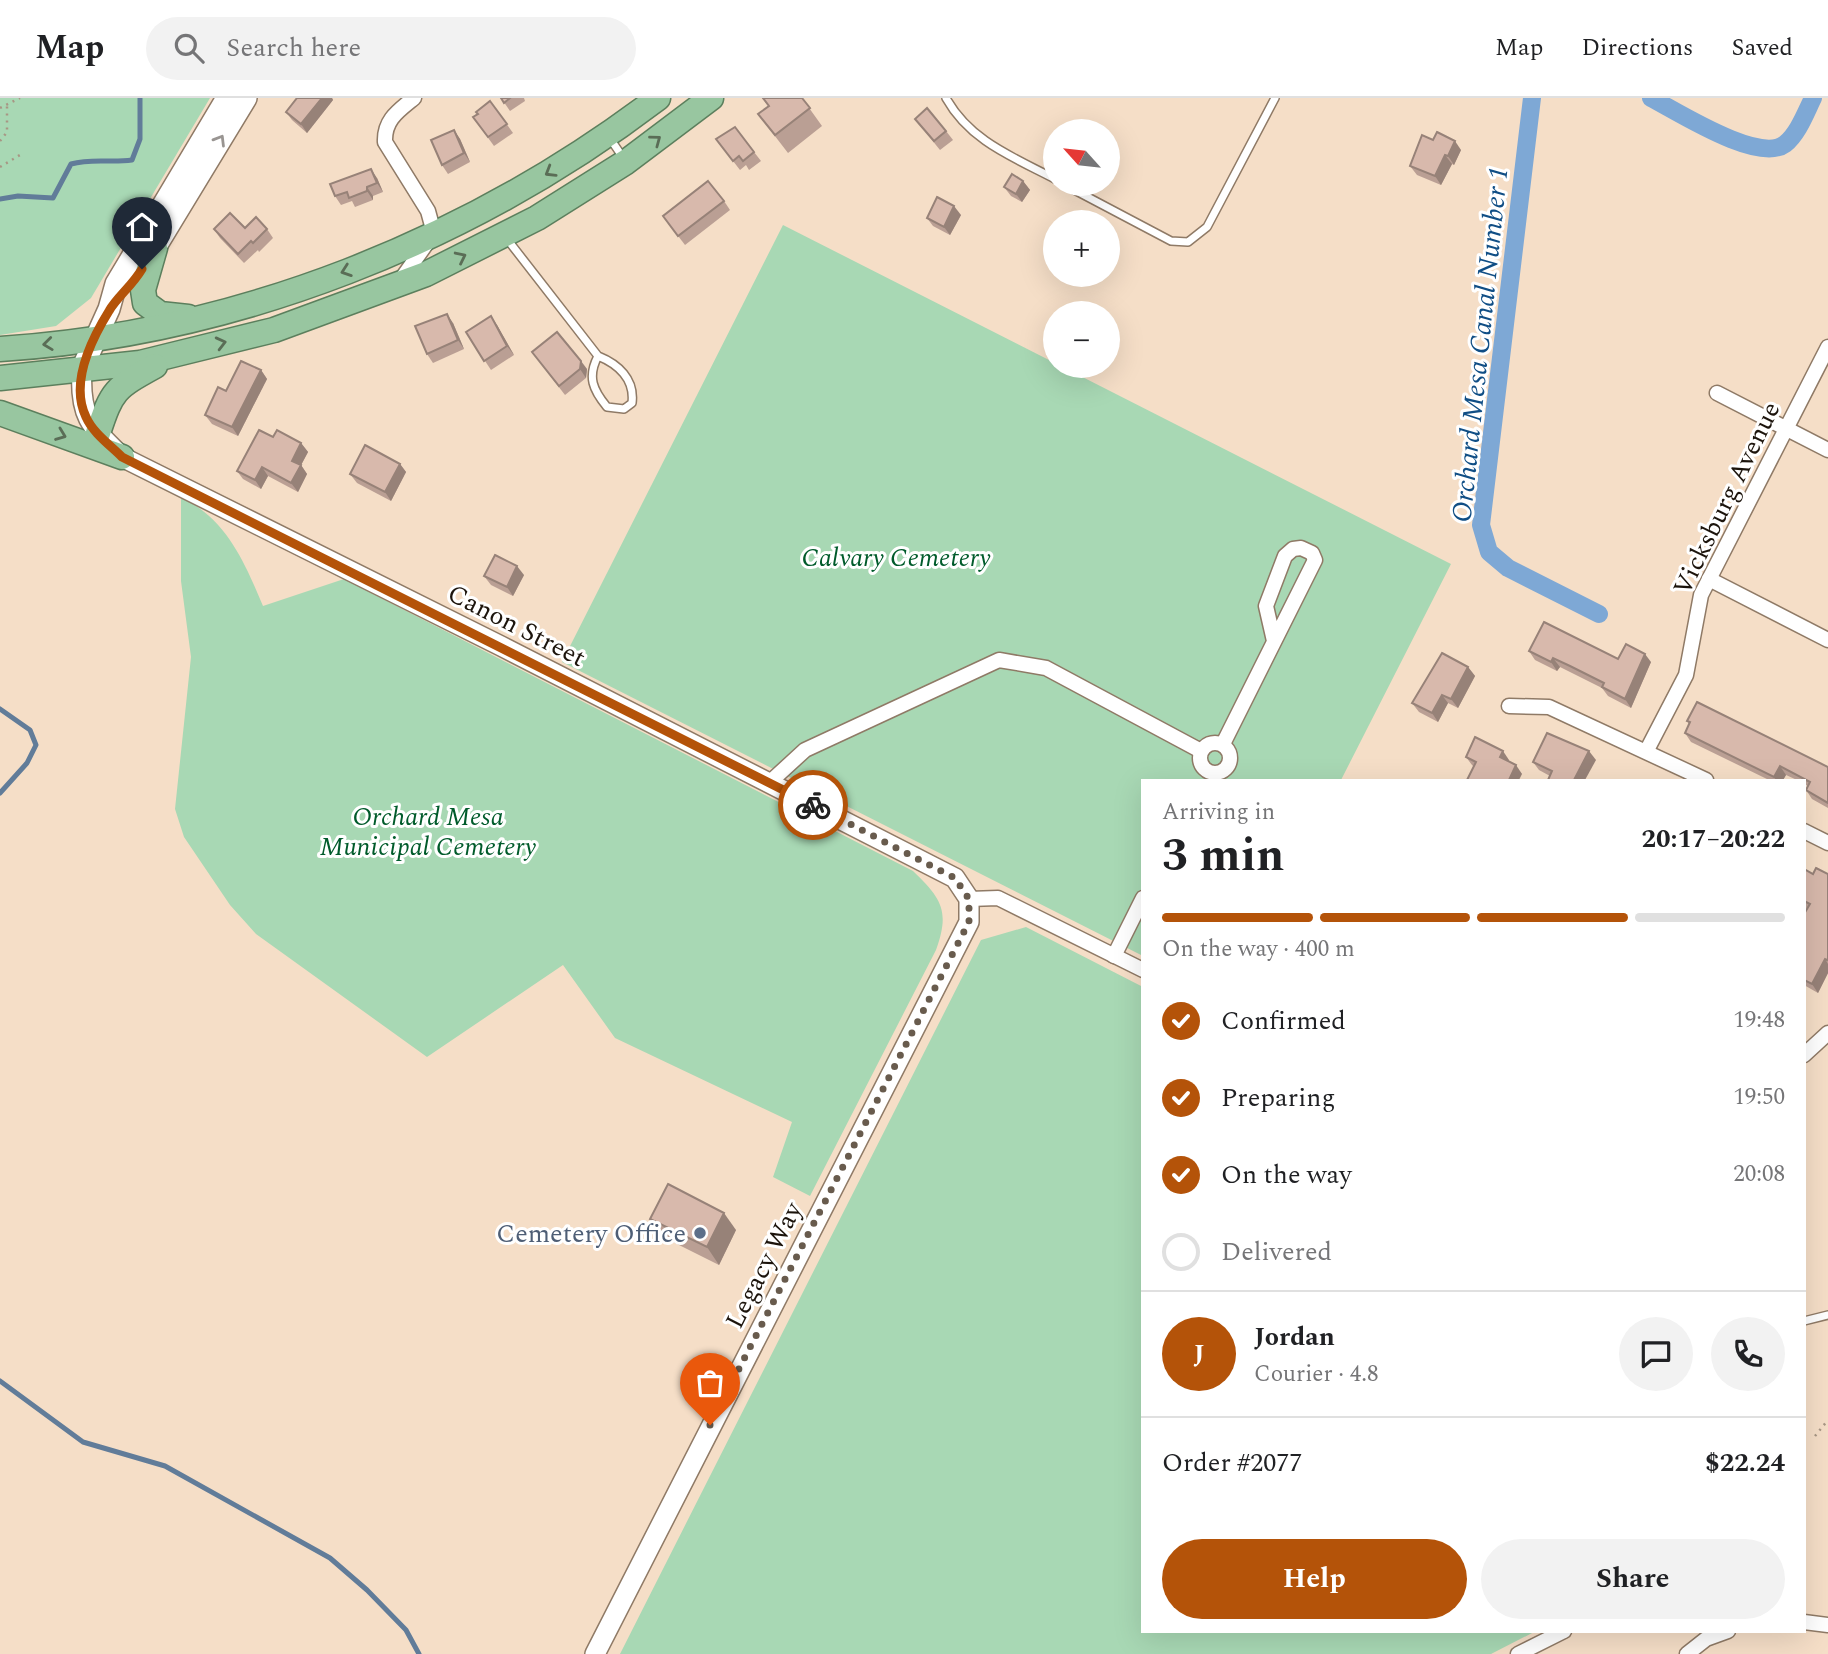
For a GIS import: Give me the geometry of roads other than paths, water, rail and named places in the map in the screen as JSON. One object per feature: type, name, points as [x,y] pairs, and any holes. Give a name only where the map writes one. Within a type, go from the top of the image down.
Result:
[{"type":"highway","points":[[0,349],[139,333],[196,318],[363,265],[486,211],[608,136],[658,98]]},
{"type":"highway","points":[[0,378],[139,363],[274,330],[398,284],[505,236],[626,162],[711,98]]},
{"type":"highway","points":[[155,248],[143,290],[145,303],[160,314],[196,318]]},
{"type":"highway","points":[[98,433],[109,397],[124,383],[179,353]]},
{"type":"highway","points":[[0,413],[122,457]]},
{"type":"main road","points":[[82,369],[109,309],[116,284],[227,98]]},
{"type":"main road","points":[[109,309],[130,290],[246,98]]},
{"type":"street","points":[[398,284],[434,233],[428,211],[385,142],[385,129],[392,117],[414,98]]},
{"type":"street","name":"Vicksburg Avenue","points":[[1647,750],[1686,675],[1701,595],[1828,348]]},
{"type":"street","name":"Canon Street","points":[[82,369],[82,407],[87,420],[122,457],[955,878],[969,899]]},
{"type":"street","points":[[1717,393],[1828,450]]},
{"type":"street","points":[[1223,744],[1315,560],[1312,553],[1301,548],[1293,549],[1285,556],[1266,606],[1274,641]]},
{"type":"street","points":[[1709,579],[1828,640]]},
{"type":"street","points":[[769,783],[805,750],[999,660],[1046,668],[1201,751]]},
{"type":"street","points":[[1509,706],[1549,707],[1647,750],[1704,779]]},
{"type":"street","points":[[1223,744],[1231,757],[1229,765],[1215,774],[1205,776],[1200,759],[1201,751],[1206,745],[1223,744]]},
{"type":"street","points":[[1806,832],[1828,843]]},
{"type":"street","points":[[969,899],[998,898],[1141,969]]},
{"type":"street","name":"Legacy Way","points":[[595,1654],[969,922],[969,899]]},
{"type":"street","points":[[1114,956],[1141,902]]},
{"type":"street","points":[[1806,1053],[1828,1033]]},
{"type":"street","points":[[1806,1622],[1828,1625]]},
{"type":"street","points":[[1518,1654],[1560,1633]]},
{"type":"street","points":[[1687,1654],[1706,1639],[1722,1633]]},
{"type":"lane","points":[[946,98],[954,112],[979,139],[1043,173]]},
{"type":"lane","points":[[1086,196],[1171,241],[1188,242],[1207,227],[1275,98]]},
{"type":"lane","points":[[608,136],[626,162]]},
{"type":"lane","points":[[505,236],[598,356],[615,363],[630,384],[634,391],[632,402],[624,409],[607,407],[596,394],[591,382],[598,356]]},
{"type":"lane","points":[[1806,1320],[1828,1315]]},
{"type":"waterway","points":[[0,199],[18,196],[53,198],[71,164],[132,160],[140,139],[140,98]]},
{"type":"waterway","name":"Orchard Mesa Canal Number 1","points":[[1532,98],[1481,525],[1489,552],[1508,568],[1599,614]]},
{"type":"waterway","points":[[1651,98],[1718,134],[1757,147],[1773,148],[1785,144],[1794,135],[1813,98]]},
{"type":"waterway","points":[[0,709],[30,730],[36,745],[27,763],[0,793]]},
{"type":"waterway","points":[[0,1381],[83,1442],[165,1466],[330,1558],[367,1590],[406,1630],[419,1654]]},
{"type":"place","name":"Cemetery Office","points":[[700,1233]]},
{"type":"park label","name":"Calvary Cemetery","points":[[896,557]]},
{"type":"park label","name":"Orchard Mesa Municipal Cemetery","points":[[428,831]]}]
